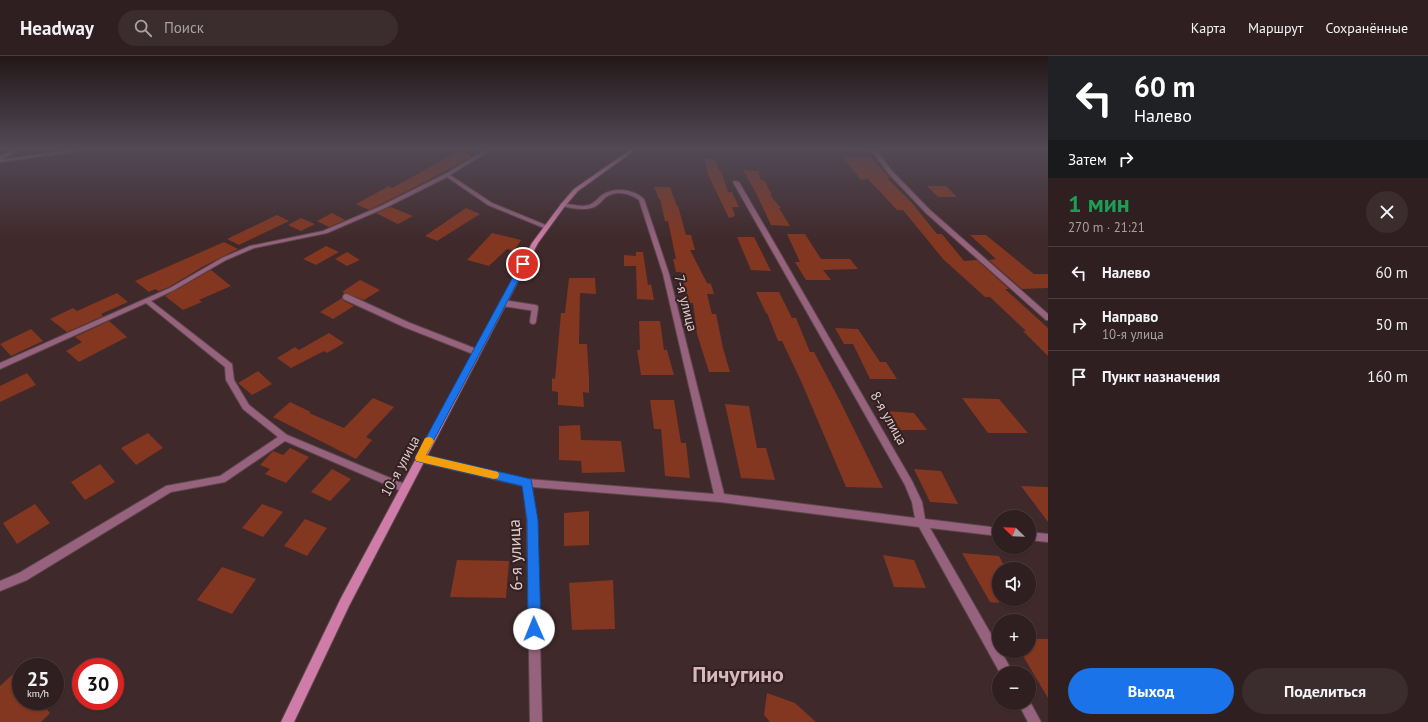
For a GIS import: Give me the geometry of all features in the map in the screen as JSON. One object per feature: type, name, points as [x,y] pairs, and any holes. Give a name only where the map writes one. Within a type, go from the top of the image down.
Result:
[{"type":"street","points":[[0,366],[172,289],[224,259],[252,247],[325,232],[383,207],[439,179]]},
{"type":"street","points":[[453,179],[490,204],[546,227]]},
{"type":"street","name":"10-я улица","points":[[287,722],[344,602],[530,251],[563,205],[590,179]]},
{"type":"street","points":[[897,179],[938,222],[952,232],[1048,318]]},
{"type":"street","name":"8-я улица","points":[[736,182],[909,484],[917,502],[921,522],[1003,666]]},
{"type":"street","name":"7-я улица","points":[[563,205],[587,208],[596,203],[605,195],[616,193],[635,194],[641,198],[666,274],[720,498]]},
{"type":"street","points":[[146,300],[229,366],[230,380],[246,407],[284,437],[404,488]]},
{"type":"street","points":[[0,586],[23,577],[169,489],[222,479],[284,437]]},
{"type":"street","points":[[420,458],[527,482],[720,498],[992,531]]},
{"type":"street","name":"6-я улица","points":[[527,482],[532,520],[536,722]]},
{"type":"street","points":[[1036,537],[1048,538]]},
{"type":"street","points":[[1028,710],[1035,722]]},
{"type":"lane","points":[[346,297],[407,325],[476,352]]},
{"type":"lane","points":[[503,303],[536,308],[533,321]]},
{"type":"building","points":[[408,179],[430,179],[369,210],[356,204],[389,186],[392,188]]},
{"type":"building","points":[[710,179],[724,179],[728,192],[732,192],[739,207],[732,207],[735,216],[729,218]]},
{"type":"building","points":[[748,179],[764,180],[772,195],[770,195],[781,208],[779,208],[790,226],[771,225]]},
{"type":"building","points":[[868,179],[888,179],[912,203],[937,234],[942,234],[964,261],[977,260],[1009,289],[1005,289],[1048,328],[1048,356],[1023,331],[1026,331],[990,297],[985,297],[943,259],[903,210],[897,210]]},
{"type":"building","points":[[927,186],[946,186],[957,197],[938,197]]},
{"type":"building","points":[[654,187],[670,187],[678,206],[686,235],[691,235],[695,250],[690,250],[707,283],[711,284],[714,294],[707,294],[712,314],[716,314],[730,372],[709,372],[697,334],[693,303],[689,303],[681,272],[676,272],[673,259],[676,259],[668,221],[665,221],[660,199]]},
{"type":"building","points":[[391,207],[413,216],[398,224],[376,213]]},
{"type":"building","points":[[466,208],[480,214],[437,241],[425,236]]},
{"type":"building","points":[[332,213],[345,220],[329,227],[317,221]]},
{"type":"building","points":[[277,215],[289,221],[239,245],[227,239]]},
{"type":"building","points":[[301,218],[315,224],[301,231],[288,225]]},
{"type":"building","points":[[492,233],[521,240],[514,251],[507,249],[489,266],[467,260]]},
{"type":"building","points":[[787,234],[805,234],[821,259],[850,259],[858,269],[823,270],[831,280],[806,280],[795,262],[800,262]]},
{"type":"building","points":[[970,235],[986,235],[1034,274],[1048,274],[1048,288],[1022,289],[989,260],[996,259]]},
{"type":"building","points":[[737,237],[754,237],[771,271],[751,270]]},
{"type":"building","points":[[224,242],[238,249],[204,266],[169,287],[159,291],[155,289],[149,292],[135,281]]},
{"type":"building","points":[[326,246],[339,252],[316,265],[303,259]]},
{"type":"building","points":[[347,252],[360,260],[347,266],[335,259]]},
{"type":"building","points":[[636,252],[643,252],[648,285],[651,284],[654,300],[637,299],[636,266],[624,266],[624,255],[636,256]]},
{"type":"building","points":[[211,270],[231,286],[199,300],[202,302],[183,310],[165,296]]},
{"type":"building","points":[[569,278],[595,278],[596,294],[580,293],[579,344],[587,344],[589,378],[589,393],[583,392],[584,407],[558,405],[558,392],[552,391],[552,378],[555,379],[561,313],[565,313]]},
{"type":"building","points":[[360,280],[380,290],[364,300],[342,292]]},
{"type":"building","points":[[756,292],[779,292],[792,318],[796,318],[810,352],[814,352],[883,488],[846,487],[801,381],[782,341],[778,341],[767,313]]},
{"type":"building","points":[[117,293],[128,302],[101,314],[103,316],[67,332],[50,319],[73,308],[77,311]]},
{"type":"building","points":[[342,298],[344,301],[354,306],[333,319],[320,312]]},
{"type":"building","points":[[109,321],[127,337],[79,362],[66,351],[82,342],[75,337]]},
{"type":"building","points":[[639,321],[660,321],[664,350],[667,350],[674,375],[641,375],[637,350],[640,350]]},
{"type":"building","points":[[835,328],[858,329],[880,362],[886,362],[897,379],[870,379],[853,344],[844,344]]},
{"type":"building","points":[[31,329],[43,341],[11,356],[0,344]]},
{"type":"building","points":[[329,333],[344,343],[327,353],[324,351],[291,368],[277,358],[295,347],[299,350]]},
{"type":"building","points":[[258,371],[272,384],[252,395],[238,383]]},
{"type":"building","points":[[27,373],[36,385],[0,402],[0,386]]},
{"type":"building","points":[[373,398],[394,407],[366,437],[372,440],[356,459],[273,417],[290,402],[311,412],[309,413],[344,428]]},
{"type":"building","points":[[962,398],[999,399],[1028,433],[988,433]]},
{"type":"building","points":[[650,400],[674,400],[681,443],[686,443],[690,478],[665,476],[661,429],[654,429]]},
{"type":"building","points":[[725,404],[749,406],[757,448],[766,448],[775,480],[741,478]]},
{"type":"building","points":[[886,411],[914,413],[927,430],[898,430]]},
{"type":"building","points":[[580,425],[581,440],[621,441],[625,472],[582,473],[581,461],[559,460],[559,426]]},
{"type":"building","points":[[148,433],[163,448],[136,465],[121,448]]},
{"type":"building","points":[[290,448],[309,457],[286,483],[265,474],[270,469],[260,465],[273,451],[283,455]]},
{"type":"building","points":[[100,464],[115,482],[85,500],[71,482]]},
{"type":"building","points":[[332,469],[351,479],[330,501],[311,492]]},
{"type":"building","points":[[914,469],[941,471],[958,504],[930,502]]},
{"type":"building","points":[[1021,486],[1048,487],[1048,522]]},
{"type":"building","points":[[35,504],[50,523],[17,544],[3,523]]},
{"type":"building","points":[[262,504],[283,512],[263,537],[242,528]]},
{"type":"building","points":[[589,511],[589,545],[564,546],[564,513]]},
{"type":"building","points":[[305,519],[327,528],[307,556],[284,546]]},
{"type":"building","points":[[962,553],[999,556],[1002,562],[992,562],[992,602],[990,602]]},
{"type":"building","points":[[883,555],[914,560],[926,588],[894,587]]},
{"type":"building","points":[[457,560],[509,561],[506,598],[450,597]]},
{"type":"building","points":[[222,567],[256,579],[232,614],[197,600]]},
{"type":"building","points":[[613,580],[615,629],[572,630],[569,583]]},
{"type":"building","points":[[1036,639],[1048,639],[1048,698],[1036,678],[1036,666],[1029,666],[1024,658],[1036,658]]},
{"type":"building","points":[[12,675],[12,710],[47,710],[50,713],[41,722],[0,722],[0,686]]},
{"type":"building","points":[[767,693],[795,703],[816,722],[770,722],[764,715]]},
{"type":"slow traffic","points":[[429,441],[420,458],[494,475]]},
{"type":"district","name":"Пичугино","points":[[738,674]]},
{"type":"route","points":[[523,264],[420,458],[527,482],[532,520],[534,629]]}]
